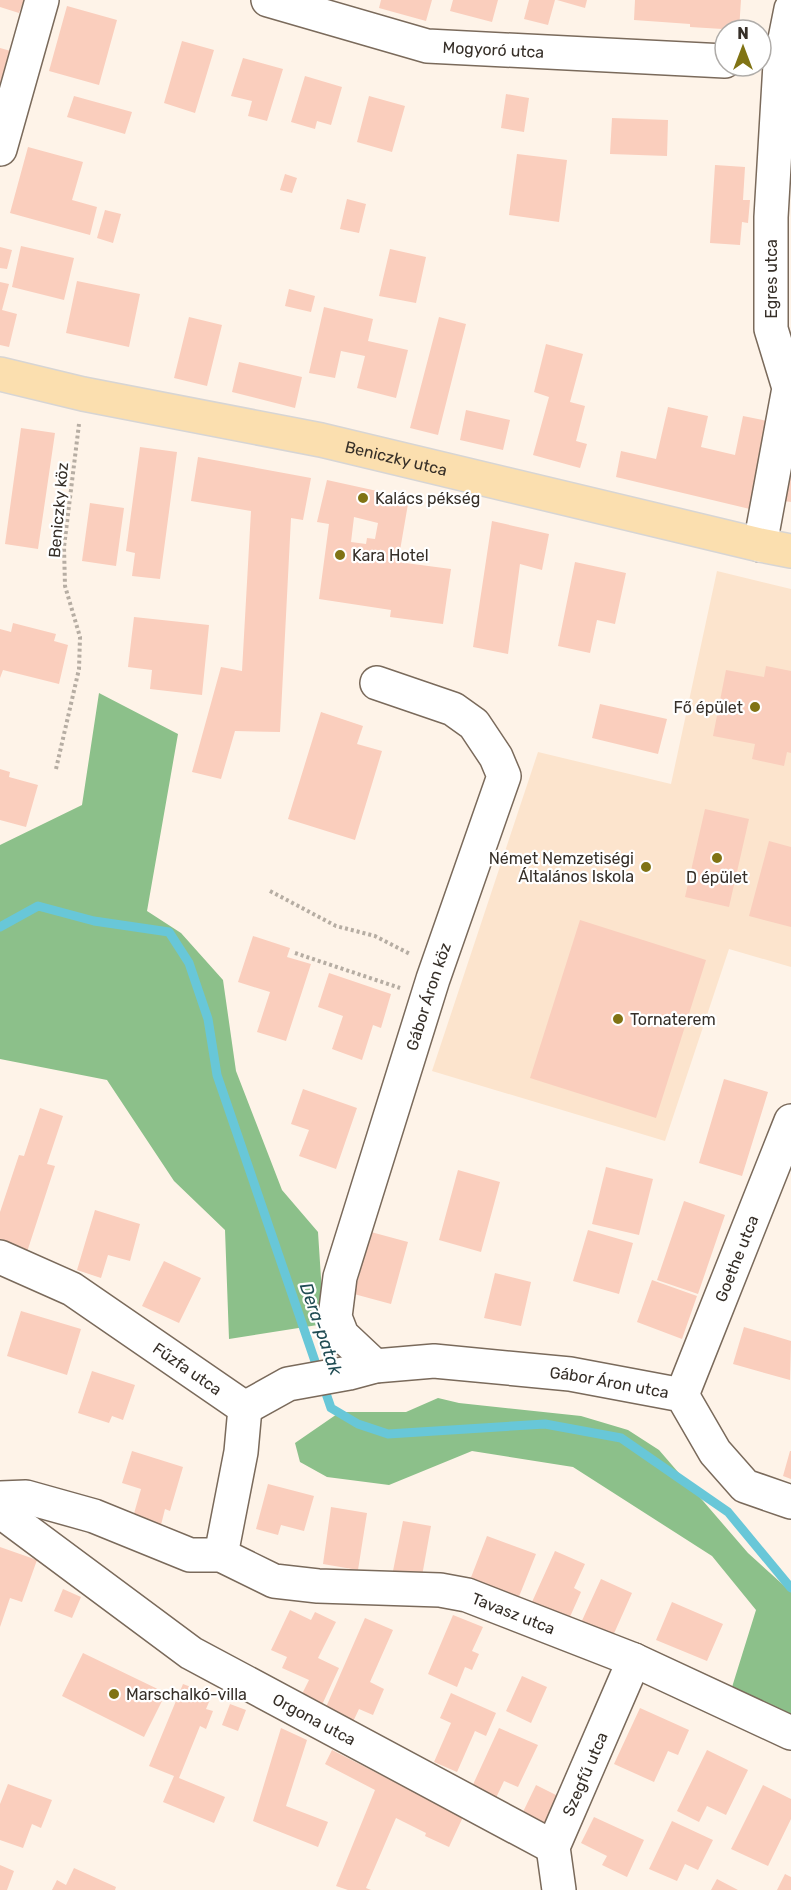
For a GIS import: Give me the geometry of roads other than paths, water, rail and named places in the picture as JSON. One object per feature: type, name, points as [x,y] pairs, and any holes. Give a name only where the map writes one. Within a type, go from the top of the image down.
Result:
[{"type":"main road","name":"Beniczky utca","points":[[0,374],[83,394],[321,440],[775,548]]},
{"type":"street","points":[[0,149],[42,0]]},
{"type":"street","name":"Mogyoró utca","points":[[268,0],[427,46],[713,60]]},
{"type":"street","name":"Egres utca","points":[[775,548],[790,388],[771,329],[771,217],[777,64],[791,9]]},
{"type":"street","name":"Gábor Áron köz","points":[[362,1370],[342,1335],[335,1317],[340,1277],[429,990],[504,776],[496,757],[474,724],[453,709],[377,683]]},
{"type":"street","name":"Goethe utca","points":[[682,1395],[791,1121]]},
{"type":"street","name":"Fűzfa utca","points":[[0,1257],[72,1289],[245,1408]]},
{"type":"street","name":"Gábor Áron utca","points":[[245,1408],[288,1384],[362,1370],[434,1361],[570,1374],[682,1395],[715,1452],[745,1486],[791,1502]]},
{"type":"street","points":[[0,1498],[26,1497],[94,1516],[190,1555],[221,1555],[244,1434],[245,1408]]},
{"type":"street","name":"Orgona utca","points":[[0,1511],[191,1653],[553,1847]]},
{"type":"street","name":"Tavasz utca","points":[[221,1555],[274,1581],[318,1586],[440,1590],[468,1595],[634,1660],[791,1733]]},
{"type":"street","name":"Szegfű utca","points":[[553,1847],[634,1660]]},
{"type":"street","points":[[553,1847],[561,1889]]},
{"type":"waterway","name":"Dera-patak","points":[[0,927],[38,906],[94,921],[169,932],[189,963],[208,1019],[217,1075],[331,1408],[358,1424],[388,1434],[545,1424],[621,1438],[728,1512],[791,1588]]},
{"type":"place","name":"Kalács pékség","points":[[363,498]]},
{"type":"place","name":"Kara Hotel","points":[[340,555]]},
{"type":"place","name":"Fő épület","points":[[755,707]]},
{"type":"place","name":"D épület","points":[[717,858]]},
{"type":"place","name":"Német Nemzetiségi Általános Iskola","points":[[646,867]]},
{"type":"place","name":"Tornaterem","points":[[618,1019]]},
{"type":"place","name":"Marschalkó-villa","points":[[114,1694]]}]
